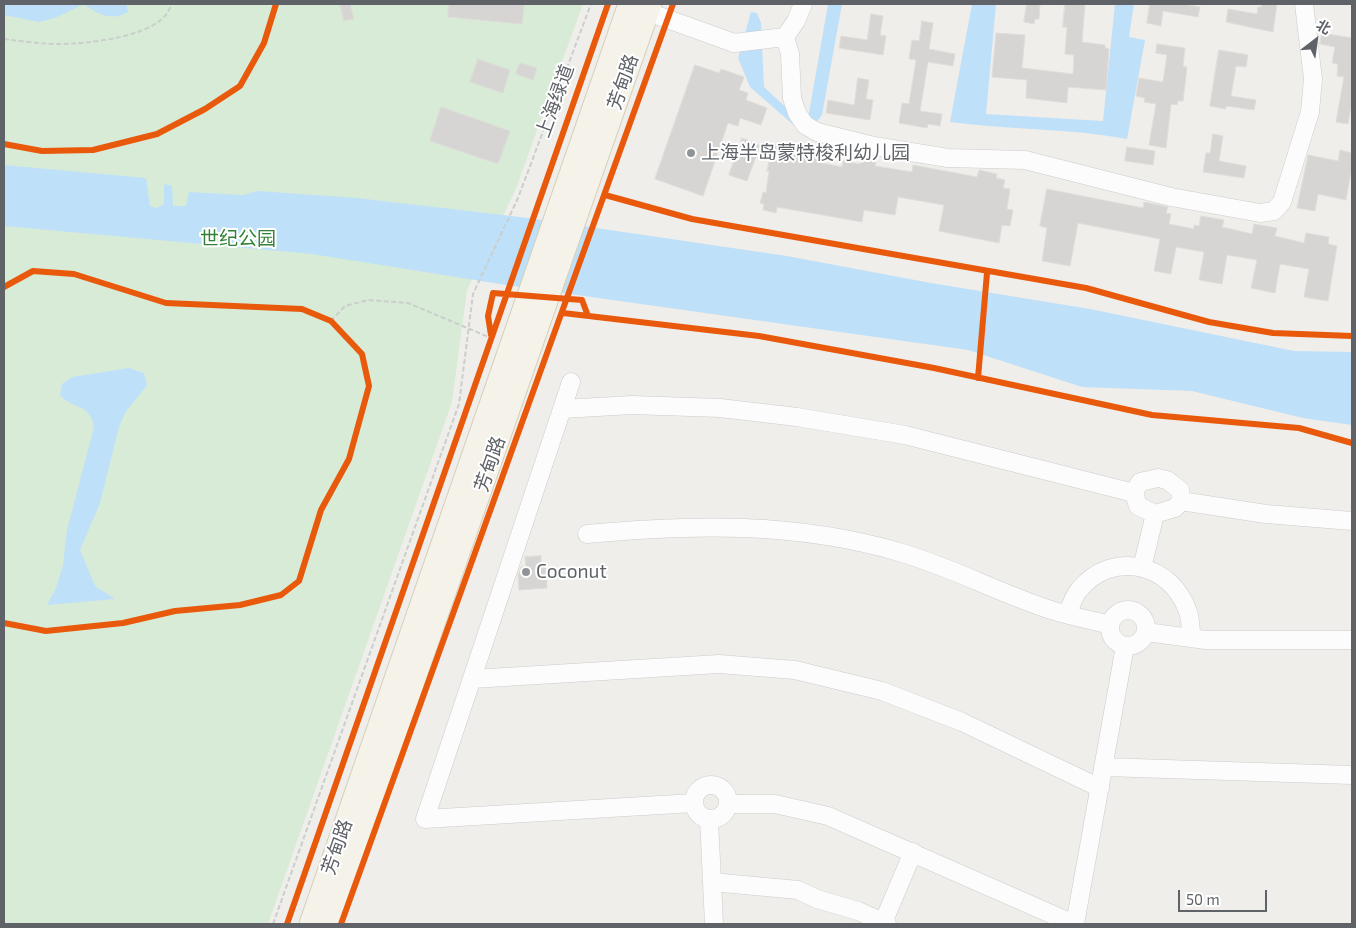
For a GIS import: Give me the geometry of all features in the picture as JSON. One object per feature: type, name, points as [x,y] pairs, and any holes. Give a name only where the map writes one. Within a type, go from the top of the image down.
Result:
[{"type":"main road","name":"芳甸路","points":[[329,924],[534,309],[642,6]]},
{"type":"main road","name":"芳甸路","points":[[310,924],[534,309]]},
{"type":"street","points":[[642,6],[734,42],[777,38],[796,21],[803,4]]},
{"type":"street","points":[[777,38],[790,54],[792,98],[798,113],[805,125],[817,132],[874,146],[948,158],[1025,160],[1171,198],[1260,213],[1274,211],[1282,202],[1310,112],[1313,79],[1304,4]]},
{"type":"street","points":[[571,382],[425,819],[694,803]]},
{"type":"street","points":[[562,409],[632,405],[720,408],[797,417],[905,435],[1134,493]]},
{"type":"street","points":[[1158,478],[1167,480],[1180,490],[1181,501],[1175,508],[1155,514],[1138,506],[1134,500],[1134,493],[1140,482],[1158,478]]},
{"type":"street","points":[[1181,501],[1266,514],[1352,521]]},
{"type":"street","points":[[1142,568],[1155,514]]},
{"type":"street","points":[[587,534],[696,527],[770,528],[834,537],[899,552],[1067,614],[1110,625]]},
{"type":"street","points":[[1067,614],[1078,591],[1097,573],[1112,566],[1126,564],[1142,568],[1162,577],[1179,594],[1188,612],[1191,638]]},
{"type":"street","points":[[1122,610],[1132,610],[1142,616],[1146,632],[1138,644],[1125,646],[1114,640],[1110,631],[1110,625],[1114,615],[1122,610]]},
{"type":"street","points":[[1146,632],[1191,638],[1352,640]]},
{"type":"street","points":[[728,804],[775,804],[828,816],[1075,924],[1125,646]]},
{"type":"street","points":[[472,679],[719,664],[795,670],[882,691],[962,722],[1100,788]]},
{"type":"street","points":[[1104,767],[1352,775]]},
{"type":"street","points":[[712,785],[724,791],[728,804],[722,815],[710,819],[698,814],[694,803],[696,795],[700,790],[712,785]]},
{"type":"street","points":[[710,819],[714,924]]},
{"type":"street","points":[[712,882],[798,890],[816,899],[858,911],[885,923],[913,852]]},
{"type":"path","points":[[4,40],[58,44],[118,38],[159,21],[169,13],[171,4]]},
{"type":"path","points":[[331,322],[345,306],[368,300],[408,303],[491,338]]},
{"type":"path","points":[[324,318],[338,328]]},
{"type":"path","points":[[273,924],[459,404],[470,330]]},
{"type":"path","points":[[488,348],[492,331]]},
{"type":"green space","name":"世纪公园","points":[[4,4],[583,4],[515,191],[467,290],[452,402],[268,924],[4,924]]},
{"type":"water","points":[[4,4],[84,4],[55,18],[39,22],[4,15]]},
{"type":"water","points":[[84,4],[126,4],[128,12],[122,15],[105,16]]},
{"type":"water","points":[[828,4],[842,4],[822,115],[814,125],[797,128],[750,87],[738,58],[751,12],[757,13],[761,23],[764,87],[795,116],[809,113]]},
{"type":"water","points":[[972,4],[996,4],[986,114],[1103,121],[1115,4],[1134,4],[1129,37],[1145,40],[1127,139],[1105,135],[950,122]]},
{"type":"water","points":[[4,165],[146,178],[150,206],[156,208],[164,204],[164,184],[172,186],[173,206],[186,206],[189,192],[243,195],[258,191],[357,198],[528,218],[787,256],[931,283],[1090,309],[1294,351],[1352,352],[1352,425],[1303,418],[1192,391],[1082,387],[968,350],[506,285],[312,254],[4,226]]},
{"type":"water","points":[[129,368],[144,373],[147,385],[125,413],[119,427],[100,503],[80,550],[95,586],[115,599],[47,605],[56,588],[63,565],[67,530],[94,427],[92,419],[85,410],[65,400],[60,395],[62,384],[72,377]]},
{"type":"building","points":[[340,4],[350,4],[354,19],[344,21]]},
{"type":"building","points":[[449,4],[524,4],[522,24],[448,17]]},
{"type":"building","points":[[1027,4],[1040,4],[1039,19],[1035,19],[1034,24],[1024,22]]},
{"type":"building","points":[[1065,4],[1085,4],[1082,42],[1105,45],[1105,48],[1109,49],[1106,90],[1068,87],[1067,103],[1026,98],[1027,80],[992,77],[996,33],[1025,35],[1022,68],[1073,74],[1074,55],[1065,54],[1067,27],[1063,27]]},
{"type":"building","points":[[1150,4],[1182,4],[1200,7],[1198,17],[1163,11],[1161,26],[1147,23]]},
{"type":"building","points":[[1262,4],[1277,4],[1273,32],[1226,22],[1228,9],[1257,14],[1258,7],[1261,7]]},
{"type":"building","points":[[871,14],[883,16],[880,35],[886,36],[883,55],[839,48],[841,36],[867,40]]},
{"type":"building","points":[[922,21],[933,23],[929,49],[955,54],[953,66],[928,62],[920,111],[942,114],[940,126],[928,124],[927,128],[899,123],[902,103],[909,104],[916,60],[909,59],[912,40],[919,41]]},
{"type":"building","points":[[1322,33],[1352,38],[1352,102],[1348,124],[1336,122],[1344,77],[1337,76],[1338,64],[1332,63],[1335,47],[1320,44]]},
{"type":"building","points":[[1157,44],[1185,48],[1183,66],[1187,67],[1183,101],[1178,101],[1177,105],[1171,104],[1166,148],[1149,145],[1156,104],[1144,102],[1145,98],[1136,96],[1139,78],[1163,82],[1167,55],[1156,53]]},
{"type":"building","points":[[1219,50],[1248,55],[1246,67],[1236,66],[1231,96],[1256,100],[1254,110],[1227,106],[1225,109],[1210,106]]},
{"type":"building","points":[[478,59],[510,70],[503,93],[470,82]]},
{"type":"building","points":[[520,63],[537,68],[533,80],[516,74]]},
{"type":"building","name":"上海半岛蒙特梭利幼儿园","points":[[695,65],[719,73],[721,69],[744,77],[739,90],[748,93],[746,100],[767,108],[761,125],[740,118],[738,126],[728,123],[703,196],[655,179]]},
{"type":"building","points":[[858,78],[869,80],[866,99],[873,100],[870,120],[826,113],[828,100],[854,105]]},
{"type":"building","points":[[441,107],[510,131],[498,164],[430,141]]},
{"type":"building","points":[[1213,134],[1223,136],[1219,161],[1246,166],[1244,178],[1203,172],[1206,153],[1210,153]]},
{"type":"building","points":[[742,138],[760,145],[747,181],[729,175]]},
{"type":"building","points":[[774,144],[824,153],[822,163],[842,167],[843,161],[860,164],[862,158],[876,161],[875,166],[912,172],[913,165],[977,177],[979,170],[997,174],[996,178],[1005,180],[1003,188],[1010,189],[1007,209],[1013,210],[1010,226],[1002,225],[999,243],[939,231],[944,205],[898,197],[895,215],[864,210],[862,222],[777,207],[776,213],[763,210],[764,204],[760,203],[763,192],[766,193],[769,171],[767,171]]},
{"type":"building","points":[[1127,147],[1155,151],[1153,165],[1125,161]]},
{"type":"building","points":[[1340,150],[1352,153],[1352,166],[1346,200],[1318,194],[1315,211],[1297,208],[1308,155],[1338,161]]},
{"type":"building","points":[[1047,189],[1143,208],[1144,202],[1168,207],[1166,213],[1171,214],[1169,224],[1194,229],[1194,225],[1199,226],[1201,216],[1224,220],[1222,227],[1252,234],[1254,224],[1277,228],[1275,236],[1304,243],[1306,233],[1329,237],[1328,244],[1337,246],[1328,301],[1304,297],[1309,269],[1280,264],[1275,293],[1251,288],[1257,260],[1227,255],[1222,284],[1199,280],[1204,252],[1176,247],[1171,274],[1154,271],[1160,239],[1078,223],[1070,266],[1042,261],[1047,228],[1040,226]]},
{"type":"building","points":[[541,556],[541,563],[546,563],[547,588],[519,590],[518,575],[521,567],[526,566],[525,557]]},
{"type":"cycle path","points":[[4,144],[42,151],[93,150],[157,134],[205,109],[240,86],[264,43],[276,4]]},
{"type":"cycle path","name":"上海绿道","points":[[287,924],[608,4]]},
{"type":"cycle path","points":[[341,924],[673,4]]},
{"type":"cycle path","points":[[605,195],[692,219],[1086,288],[1209,322],[1273,333],[1352,336]]},
{"type":"cycle path","points":[[4,287],[33,271],[74,274],[166,303],[302,309],[331,321],[362,354],[369,386],[349,459],[321,510],[299,581],[281,595],[240,605],[175,611],[123,623],[46,631],[4,623]]},
{"type":"cycle path","points":[[978,378],[987,273]]},
{"type":"cycle path","points":[[491,335],[488,316],[493,293],[582,300],[588,316]]},
{"type":"cycle path","points":[[563,313],[759,336],[934,368],[1152,415],[1299,428],[1352,443]]},
{"type":"place","name":"上海半岛蒙特梭利幼儿园","points":[[691,153]]},
{"type":"place","name":"Coconut","points":[[526,572]]}]
